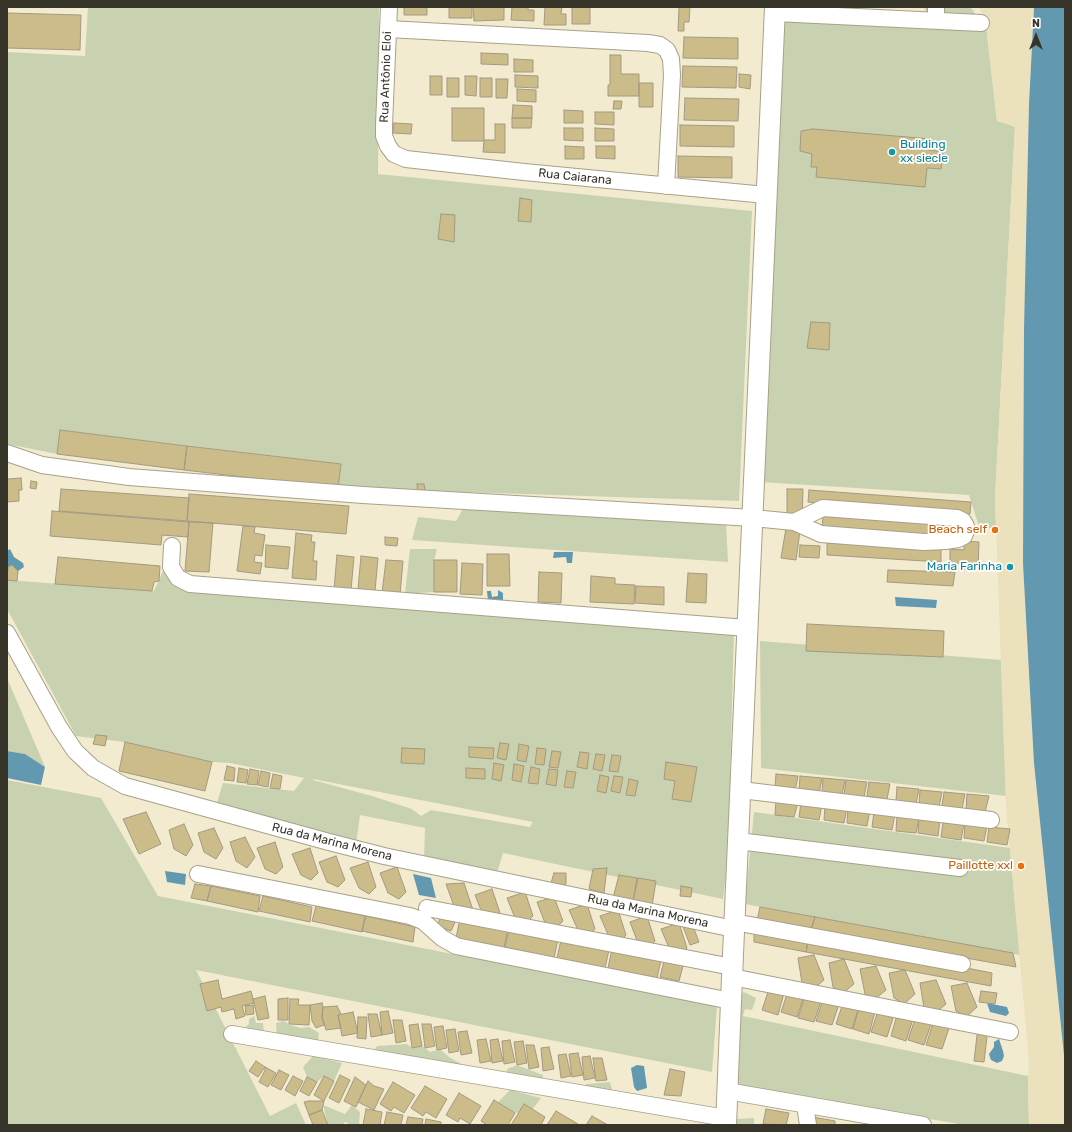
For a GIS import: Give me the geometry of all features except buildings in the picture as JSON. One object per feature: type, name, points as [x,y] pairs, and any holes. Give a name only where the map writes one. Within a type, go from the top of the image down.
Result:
[{"type":"main road","points":[[720,1120],[727,1091],[722,1000],[732,972],[741,790],[738,627],[753,518],[775,10]]},
{"type":"street","name":"Rua Antônio Eloi","points":[[388,146],[384,136],[384,125],[389,7]]},
{"type":"street","points":[[775,10],[936,14],[981,23]]},
{"type":"street","points":[[388,29],[648,43],[660,45],[667,50],[671,59],[672,75],[666,186]]},
{"type":"street","name":"Rua Caiarana","points":[[388,146],[394,154],[406,159],[766,195]]},
{"type":"street","points":[[7,453],[42,465],[129,477],[363,495],[753,518],[787,521],[821,534],[924,542],[958,539],[964,536],[966,531],[966,526],[963,521],[957,518],[823,508],[787,521]]},
{"type":"street","points":[[172,546],[171,567],[178,578],[190,584],[738,627]]},
{"type":"street","name":"Rua da Marina Morena","points":[[7,634],[60,727],[76,751],[92,768],[125,786],[384,856],[734,926],[962,964]]},
{"type":"street","points":[[741,790],[991,820]]},
{"type":"street","points":[[738,842],[960,868]]},
{"type":"street","points":[[198,874],[410,916],[423,921],[442,938],[456,946],[722,1000]]},
{"type":"street","points":[[427,908],[713,963],[732,972],[1010,1032]]},
{"type":"street","points":[[232,1034],[720,1120]]},
{"type":"street","points":[[727,1091],[805,1105],[850,1119],[923,1125]]},
{"type":"street","points":[[805,1105],[808,1125]]},
{"type":"green space","points":[[88,7],[379,7],[378,174],[752,211],[739,501],[338,488],[340,464],[60,430],[57,454],[7,444],[7,52],[85,56]]},
{"type":"green space","points":[[924,7],[968,7],[972,9],[977,17],[928,18]]},
{"type":"green space","points":[[785,13],[986,26],[997,121],[1015,126],[995,497],[996,527],[980,530],[969,495],[760,482]]},
{"type":"green space","points":[[463,509],[726,523],[728,562],[412,540],[418,517],[456,521]]},
{"type":"green space","points":[[410,549],[437,549],[434,560],[434,592],[405,594]]},
{"type":"green space","points":[[163,571],[181,588],[734,630],[728,859],[723,899],[503,853],[496,876],[424,859],[425,828],[360,815],[356,845],[216,806],[223,783],[294,791],[304,778],[230,763],[212,762],[125,742],[76,736],[7,609],[7,580],[154,591]],"holes":[[[313,779],[533,822],[530,827],[431,810],[421,816],[412,809]]]},
{"type":"green space","points":[[760,641],[1002,660],[1006,796],[761,768]]},
{"type":"green space","points":[[7,678],[45,767],[25,754],[7,751]]},
{"type":"green space","points":[[7,780],[101,798],[158,896],[717,1006],[712,1072],[196,970],[270,1116],[296,1103],[306,1125],[7,1125]]},
{"type":"green space","points":[[754,812],[1010,848],[1020,955],[745,904]]},
{"type":"green space","points":[[736,991],[746,993],[756,998],[752,1010],[745,1009],[743,1016],[1028,1076],[1029,1125],[965,1125],[735,1086]]},
{"type":"green space","points":[[254,1016],[256,1023],[263,1023],[264,1033],[245,1028],[249,1024],[249,1019]]},
{"type":"green space","points":[[284,1021],[290,1025],[301,1028],[309,1027],[319,1033],[318,1040],[277,1038],[276,1023]]},
{"type":"green space","points":[[407,1044],[412,1048],[422,1046],[430,1052],[440,1049],[449,1057],[461,1064],[463,1070],[372,1054],[377,1046]]},
{"type":"green space","points":[[313,1056],[342,1063],[334,1081],[324,1076],[317,1082],[307,1077],[303,1067]]},
{"type":"green space","points":[[517,1065],[543,1075],[542,1084],[531,1082],[528,1075],[506,1078],[507,1069]]},
{"type":"green space","points":[[610,1082],[614,1097],[583,1092],[586,1084]]},
{"type":"green space","points":[[510,1090],[541,1098],[532,1110],[515,1113],[498,1102]]},
{"type":"green space","points":[[323,1105],[345,1114],[352,1105],[360,1112],[359,1125],[347,1125],[348,1123],[345,1122],[342,1125],[328,1125]]},
{"type":"green space","points":[[754,1118],[754,1125],[736,1125],[736,1119]]},
{"type":"sand","name":"Maria Farinha","points":[[979,7],[1034,7],[1029,104],[1065,1065],[1065,1125],[1029,1125],[1029,1062],[1006,807],[995,497],[1015,127],[997,121],[986,26]]},
{"type":"water","points":[[1034,7],[1065,7],[1065,1065],[1034,763],[1023,563],[1024,330],[1029,104]]},
{"type":"water","points":[[10,549],[14,557],[23,563],[24,567],[18,571],[12,565],[7,568],[7,551]]},
{"type":"water","points":[[554,552],[573,552],[572,563],[567,563],[566,557],[553,558]]},
{"type":"water","points":[[498,590],[503,593],[503,602],[488,601],[487,591],[491,591],[492,597],[498,596]]},
{"type":"water","points":[[895,597],[937,600],[936,608],[896,606]]},
{"type":"water","points":[[7,751],[25,754],[45,767],[41,785],[7,778]]},
{"type":"water","points":[[165,871],[186,874],[185,885],[167,882]]},
{"type":"water","points":[[413,874],[431,878],[436,898],[419,895]]},
{"type":"water","points":[[987,1003],[1007,1007],[1009,1013],[1006,1016],[990,1012]]},
{"type":"water","points":[[999,1039],[1004,1056],[1002,1061],[997,1063],[991,1060],[989,1054],[994,1047],[994,1042]]},
{"type":"water","points":[[637,1065],[644,1066],[647,1088],[637,1091],[634,1087],[631,1068]]},
{"type":"place","name":"Building xx siecle","points":[[892,152]]},
{"type":"place","name":"Beach self","points":[[995,530]]},
{"type":"place","name":"Maria Farinha","points":[[1010,567]]},
{"type":"place","name":"Paillotte xxl","points":[[1021,866]]}]
